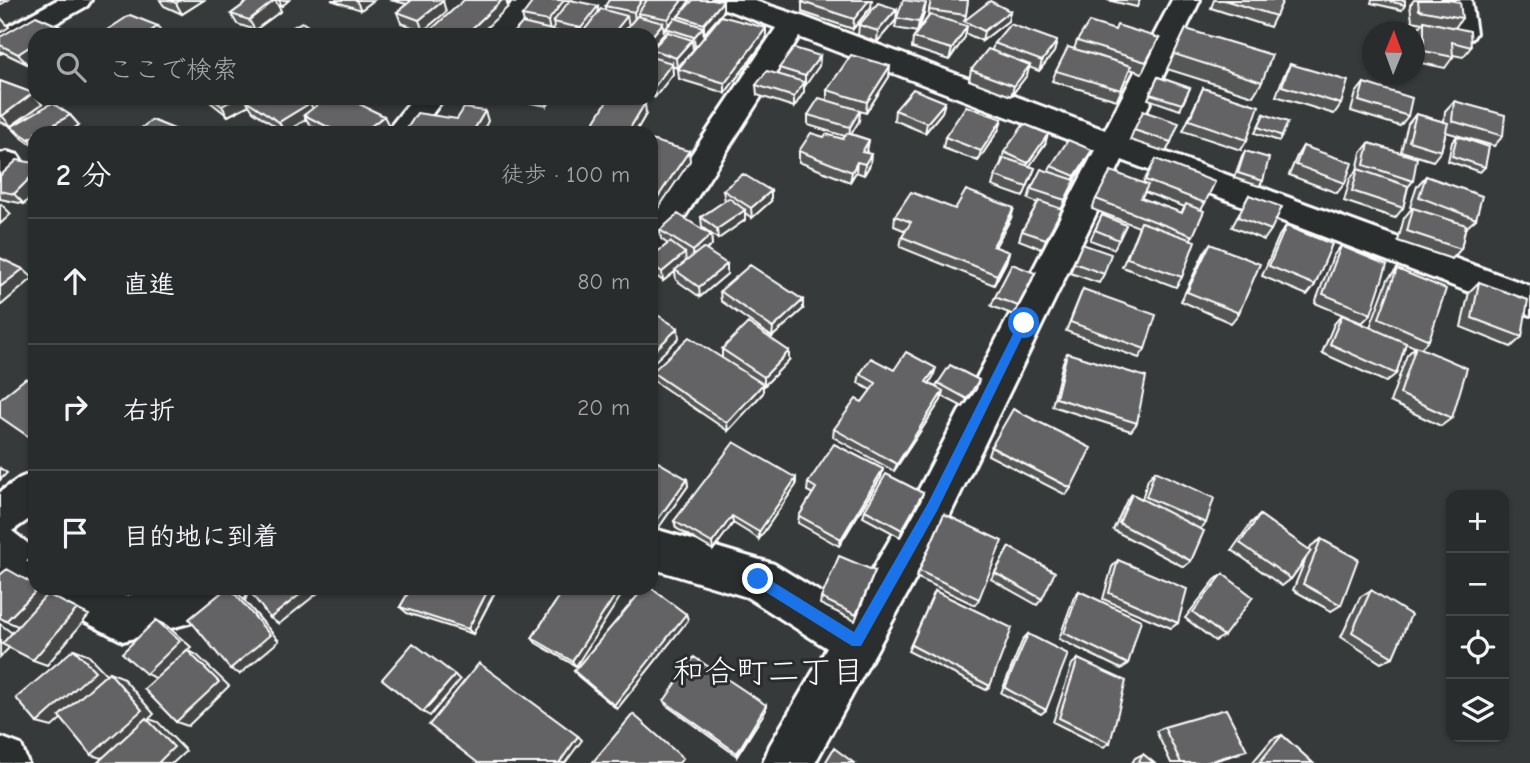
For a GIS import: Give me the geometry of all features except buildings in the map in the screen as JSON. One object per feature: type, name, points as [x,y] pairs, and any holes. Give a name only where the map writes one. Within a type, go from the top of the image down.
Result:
[{"type":"street","points":[[0,43],[76,0]]},
{"type":"street","points":[[500,28],[532,0]]},
{"type":"street","points":[[727,0],[791,14],[1114,145],[1530,301]]},
{"type":"street","points":[[788,763],[932,507],[1186,0]]},
{"type":"street","points":[[1457,0],[1462,33]]},
{"type":"street","points":[[658,231],[791,14]]},
{"type":"street","points":[[407,126],[423,105]]},
{"type":"street","points":[[0,516],[28,496]]},
{"type":"street","points":[[0,547],[28,569]]},
{"type":"street","points":[[658,550],[758,579],[857,641]]},
{"type":"street","points":[[77,595],[122,619],[215,595]]},
{"type":"district","name":"和合町二丁目","points":[[768,671]]},
{"type":"route","points":[[758,579],[857,641],[932,507],[1024,323]]}]
